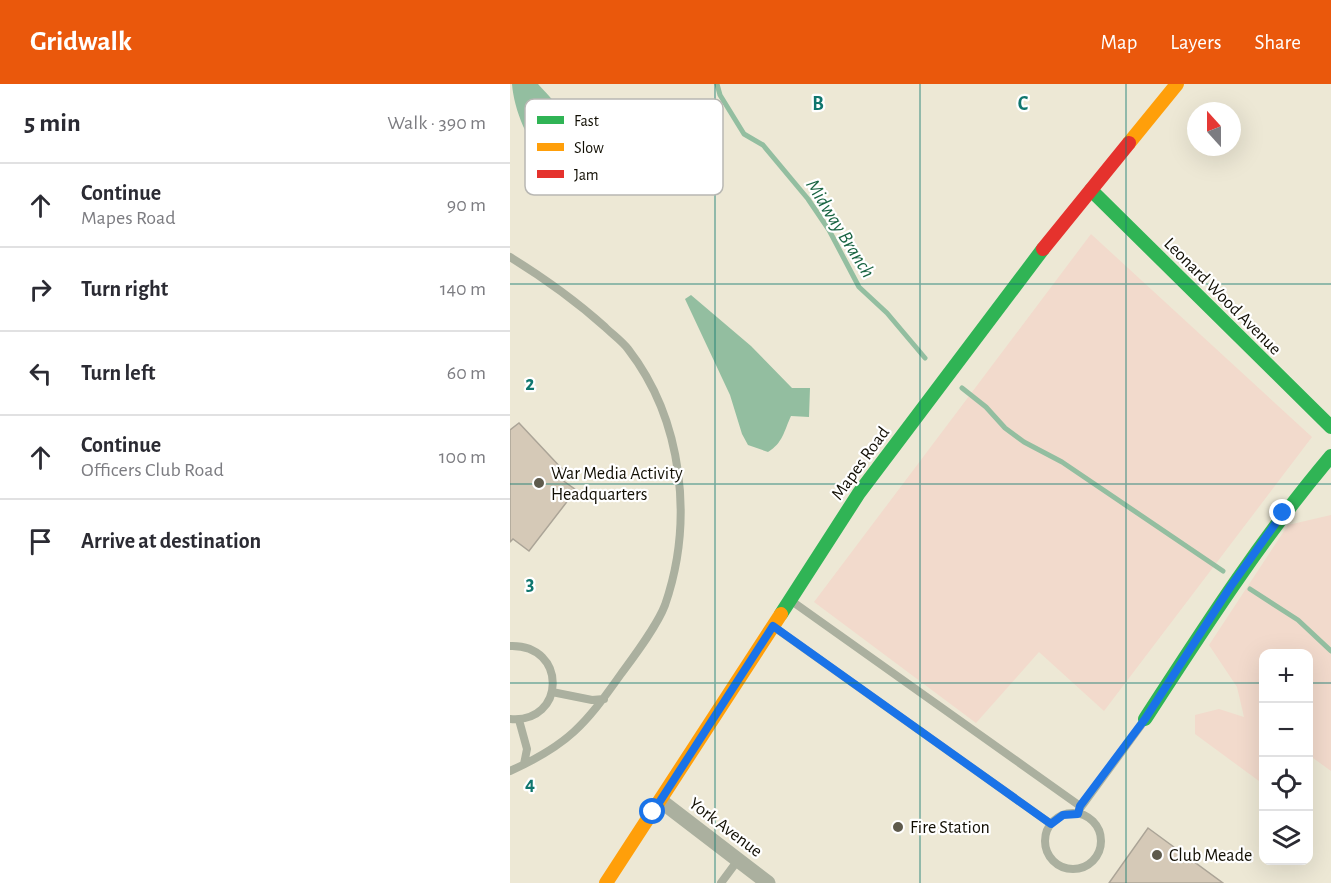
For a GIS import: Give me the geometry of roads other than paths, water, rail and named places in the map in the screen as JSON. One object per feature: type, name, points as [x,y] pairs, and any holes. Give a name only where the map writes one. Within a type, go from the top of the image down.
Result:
[{"type":"street","name":"Mapes Road","points":[[606,883],[859,493],[1012,286],[1177,85]]},
{"type":"street","name":"Leonard Wood Avenue","points":[[1091,190],[1331,427]]},
{"type":"street","points":[[1145,719],[1231,586],[1283,513],[1331,456]]},
{"type":"street","name":"York Avenue","points":[[661,801],[768,883]]},
{"type":"lane","points":[[510,257],[548,280],[628,348],[653,389],[670,432],[678,470],[681,517],[676,566],[664,607],[604,699],[566,741],[510,771]]},
{"type":"lane","points":[[790,600],[1079,810],[1094,822],[1101,842],[1098,853],[1083,867],[1072,869],[1061,867],[1046,851],[1045,840],[1051,824],[1063,815],[1079,810],[1145,719]]},
{"type":"lane","points":[[773,626],[1051,824]]},
{"type":"lane","points":[[510,646],[532,649],[542,656],[553,676],[552,692],[542,710],[519,720],[510,719]]},
{"type":"lane","points":[[552,692],[592,700],[604,699]]},
{"type":"lane","points":[[519,720],[527,749],[524,765]]},
{"type":"lane","points":[[721,883],[738,860]]},
{"type":"waterway","name":"Midway Branch","points":[[717,84],[722,99]]},
{"type":"waterway","name":"Midway Branch","points":[[723,100],[744,134],[763,145],[808,199],[829,230],[859,287],[887,313],[925,358]]},
{"type":"waterway","name":"Midway Branch","points":[[962,388],[986,407],[1005,428],[1024,442],[1062,462],[1223,571]]},
{"type":"waterway","name":"Midway Branch","points":[[1250,589],[1298,620],[1331,651]]},
{"type":"place","name":"War Media Activity Headquarters","points":[[539,483]]},
{"type":"place","name":"Fire Station","points":[[898,827]]},
{"type":"place","name":"Club Meade","points":[[1157,855]]}]
